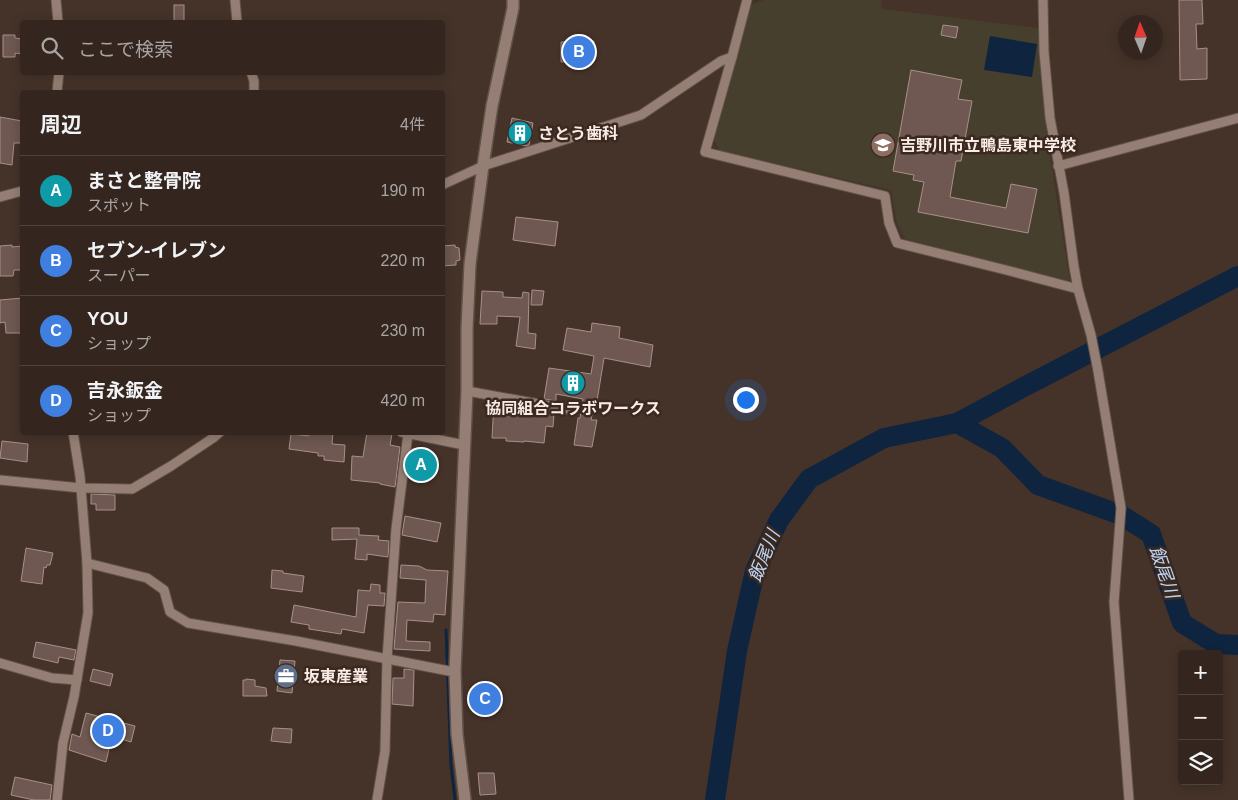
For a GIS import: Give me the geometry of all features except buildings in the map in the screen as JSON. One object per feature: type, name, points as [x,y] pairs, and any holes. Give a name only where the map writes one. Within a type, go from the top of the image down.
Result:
[{"type":"street","points":[[56,0],[58,20]]},
{"type":"street","points":[[235,0],[237,20]]},
{"type":"street","points":[[465,800],[450,670],[464,444],[470,264],[492,106],[513,8],[513,0]]},
{"type":"street","points":[[747,0],[705,152],[884,196],[889,223],[897,243],[1078,289]]},
{"type":"street","points":[[1043,0],[1044,52],[1050,118],[1064,193],[1078,289],[1091,335],[1121,508],[1114,602],[1129,800]]},
{"type":"street","points":[[445,185],[483,166],[641,115],[721,61],[732,57]]},
{"type":"street","points":[[57,90],[59,75]]},
{"type":"street","points":[[251,75],[254,81],[254,90]]},
{"type":"street","points":[[1058,166],[1238,118]]},
{"type":"street","points":[[0,197],[20,192]]},
{"type":"street","points":[[466,391],[572,410]]},
{"type":"street","points":[[57,800],[63,743],[74,697],[88,613],[87,563],[74,435]]},
{"type":"street","points":[[0,480],[81,488],[132,489],[217,435]]},
{"type":"street","points":[[377,800],[385,751],[386,659],[405,435]]},
{"type":"street","points":[[411,435],[464,444]]},
{"type":"street","points":[[87,563],[147,578],[164,590],[170,612],[188,622],[450,670]]},
{"type":"street","points":[[0,663],[52,678],[77,680]]},
{"type":"shaded area","name":"吉野川市立鴨島東中学校","points":[[764,0],[881,0],[882,9],[1038,28],[1049,150],[1070,282],[905,239],[897,224],[891,190],[720,151],[714,140],[747,6]]},
{"type":"water","points":[[990,36],[1037,44],[1032,77],[984,70]]},
{"type":"waterway","name":"飯尾川","points":[[715,800],[737,651],[755,571],[779,520],[809,479],[884,438],[957,423],[1238,276]]},
{"type":"waterway","name":"飯尾川","points":[[957,423],[1002,448],[1038,485],[1121,515],[1151,534],[1182,623],[1216,644],[1238,645]]},
{"type":"waterway","points":[[446,630],[451,765],[455,800]]},
{"type":"place","name":"セブン-イレブン","points":[[579,52]]},
{"type":"place","name":"さとう歯科","points":[[520,133]]},
{"type":"place","name":"吉野川市立鴨島東中学校","points":[[883,145]]},
{"type":"place","name":"協同組合コラボワークス","points":[[573,383]]},
{"type":"place","name":"まさと整骨院","points":[[421,465]]},
{"type":"place","name":"坂東産業","points":[[286,676]]},
{"type":"place","name":"YOU","points":[[485,699]]},
{"type":"place","name":"吉永鈑金","points":[[108,731]]}]
